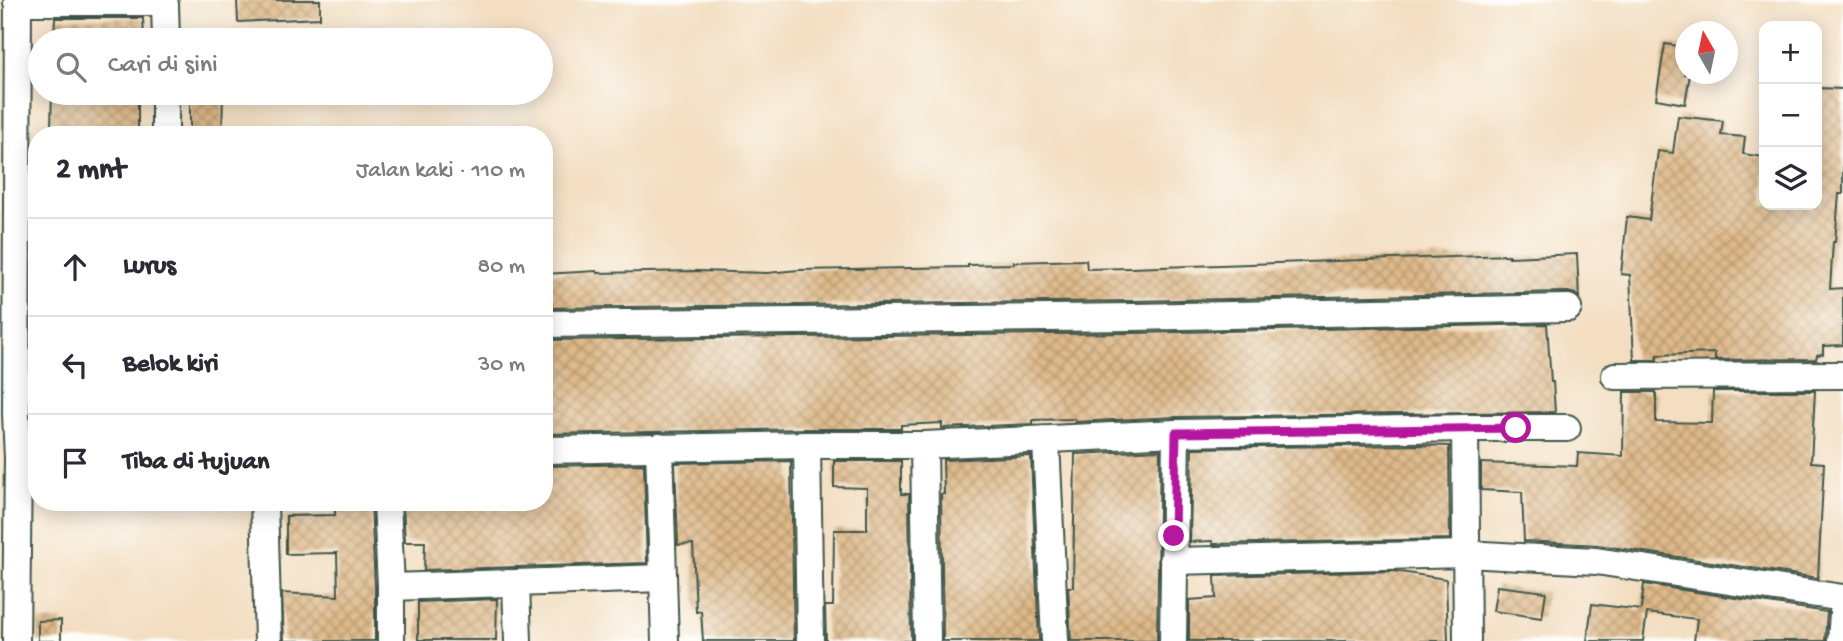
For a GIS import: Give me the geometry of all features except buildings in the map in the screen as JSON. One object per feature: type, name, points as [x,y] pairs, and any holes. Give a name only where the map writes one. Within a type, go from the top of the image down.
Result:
[{"type":"street","points":[[11,640],[8,552],[27,458],[8,414],[27,336],[8,293],[18,1],[159,2],[165,4],[166,28]]},
{"type":"street","points":[[165,105],[165,126]]},
{"type":"street","points":[[553,324],[1133,317],[1568,308]]},
{"type":"street","points":[[1615,376],[1843,375]]},
{"type":"street","points":[[1465,428],[1467,641]]},
{"type":"street","points":[[553,450],[924,445],[1176,433],[1567,428]]},
{"type":"street","points":[[1173,641],[1176,433]]},
{"type":"street","points":[[1046,440],[1055,641]]},
{"type":"street","points":[[807,445],[810,641]]},
{"type":"street","points":[[924,445],[927,641]]},
{"type":"street","points":[[659,447],[665,641]]},
{"type":"street","points":[[264,511],[268,641]]},
{"type":"street","points":[[387,511],[391,641]]},
{"type":"street","points":[[1173,561],[1466,554],[1596,561],[1843,598]]},
{"type":"street","points":[[391,587],[663,578]]},
{"type":"street","points":[[516,583],[518,641]]},
{"type":"street","points":[[1841,641],[1843,613]]},
{"type":"route","points":[[1174,536],[1176,433],[1516,428]]}]
